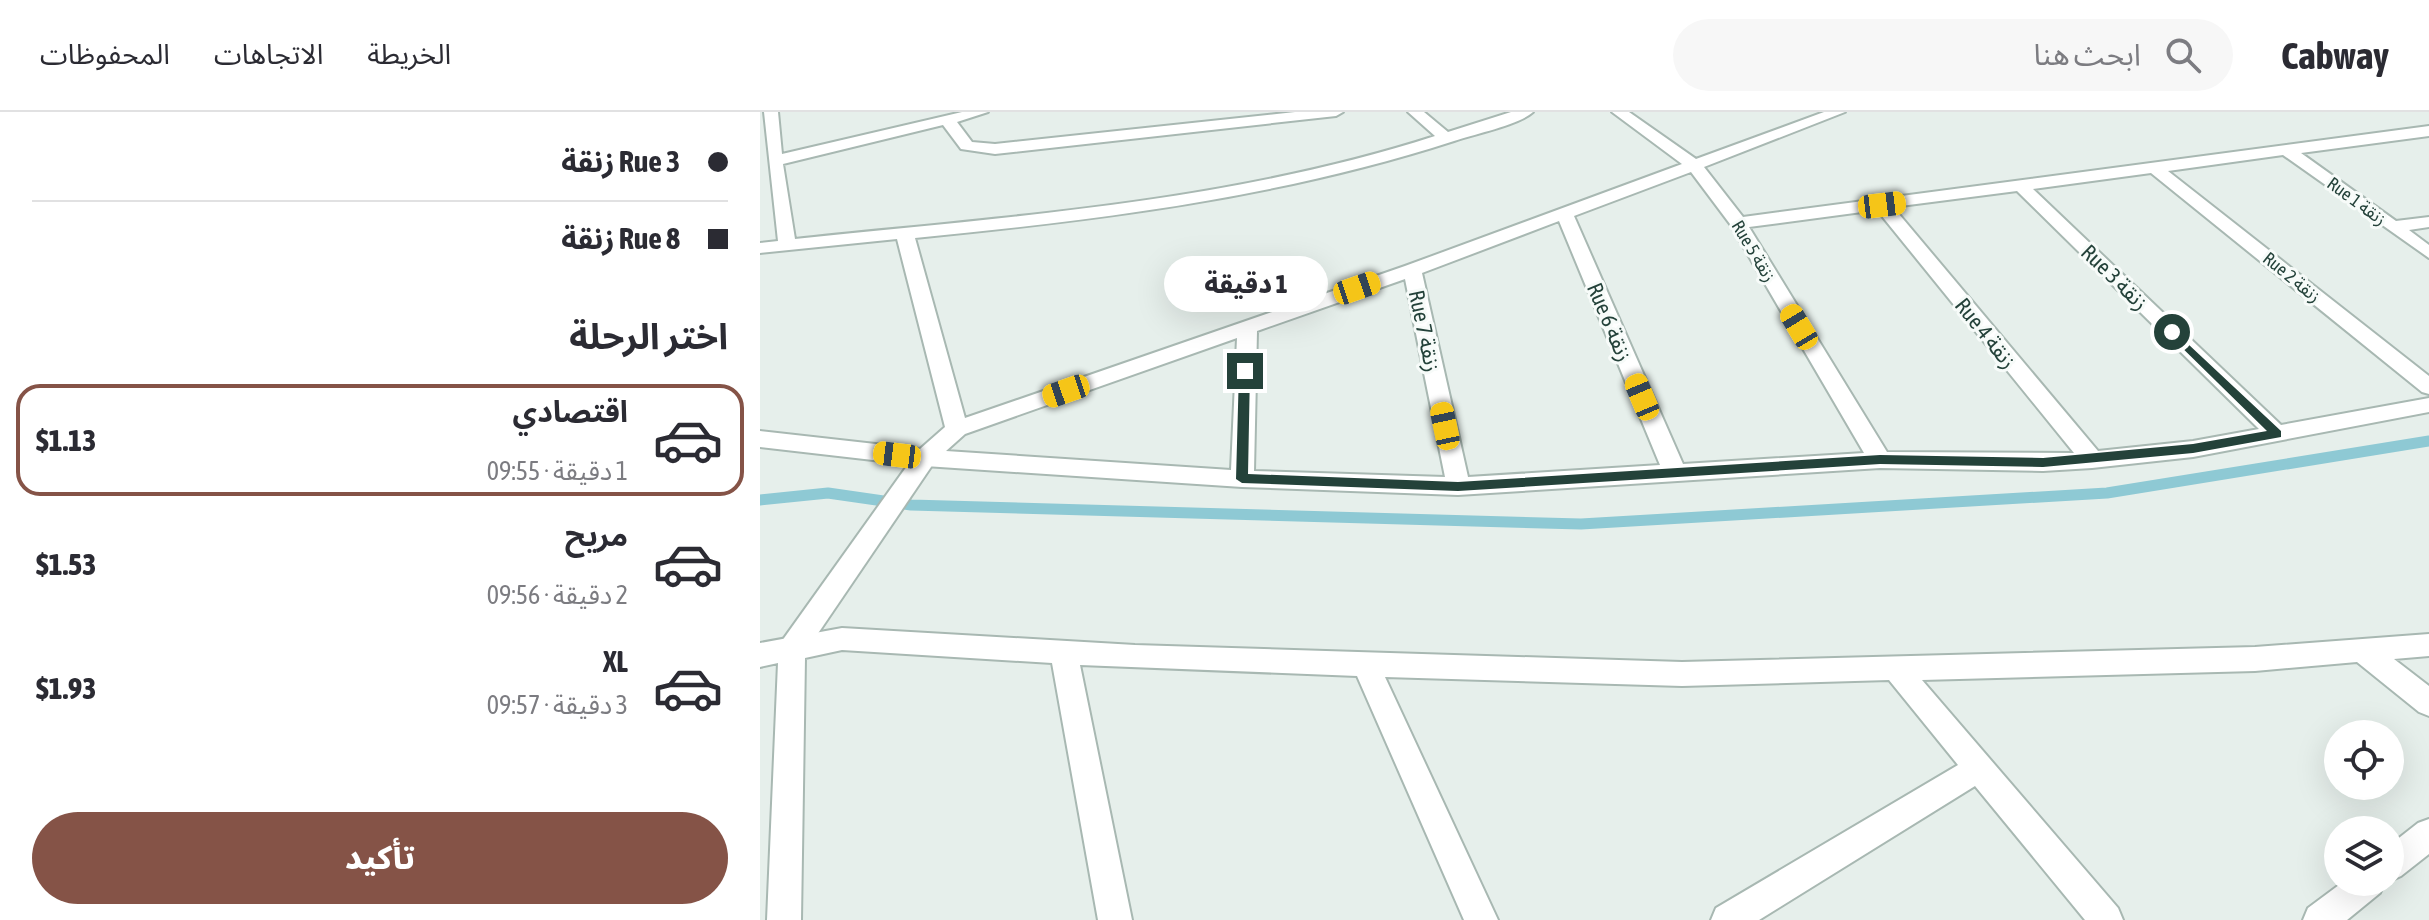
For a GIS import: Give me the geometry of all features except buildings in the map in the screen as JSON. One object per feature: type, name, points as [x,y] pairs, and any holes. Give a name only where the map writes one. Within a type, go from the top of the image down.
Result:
[{"type":"street","points":[[771,112],[787,245]]},
{"type":"street","points":[[775,161],[981,112]]},
{"type":"street","points":[[947,120],[967,146],[995,149],[1336,112]]},
{"type":"street","points":[[1415,112],[1446,138]]},
{"type":"street","points":[[760,248],[905,235],[1256,189],[1293,182],[1526,112]]},
{"type":"street","name":"Rue 5 زنقة","points":[[1619,112],[1695,166],[1738,223],[1880,460]]},
{"type":"street","points":[[784,920],[792,649],[925,458],[957,429],[1565,214],[1695,166],[1807,116],[1838,112]]},
{"type":"street","points":[[1738,223],[2429,131]]},
{"type":"street","name":"Rue 1 زنقة","points":[[2285,149],[2429,253]]},
{"type":"street","name":"Rue 2 زنقة","points":[[2155,168],[2429,387]]},
{"type":"street","name":"Rue 3 زنقة","points":[[2022,187],[2277,434]]},
{"type":"street","name":"Rue 4 زنقة","points":[[1882,205],[2092,460]]},
{"type":"street","name":"Rue 6 زنقة","points":[[1565,214],[1675,473]]},
{"type":"street","points":[[2392,227],[2429,222]]},
{"type":"street","points":[[905,235],[957,429]]},
{"type":"street","name":"Rue 7 زنقة","points":[[1412,270],[1458,486]]},
{"type":"street","points":[[1242,479],[1247,326]]},
{"type":"street","points":[[760,439],[925,458],[1242,479],[1458,486],[1880,460],[2043,463],[2092,460],[2193,449],[2429,405]]},
{"type":"street","points":[[760,655],[842,639],[1064,653],[1682,674],[2255,659],[2429,645]]},
{"type":"street","points":[[2363,651],[2429,703]]},
{"type":"street","points":[[1064,653],[1115,920]]},
{"type":"street","points":[[1366,664],[1481,920]]},
{"type":"street","points":[[1896,669],[2106,920]]},
{"type":"street","points":[[1728,920],[1979,768]]},
{"type":"street","points":[[2404,854],[2429,834]]},
{"type":"street","points":[[2320,920],[2351,896]]},
{"type":"waterway","points":[[760,500],[828,493],[911,505],[1581,524],[2107,493],[2429,441]]},
{"type":"route","points":[[1245,371],[1242,479],[1458,486],[1582,481],[1880,460],[2043,463],[2193,449],[2277,434],[2172,332]]}]
